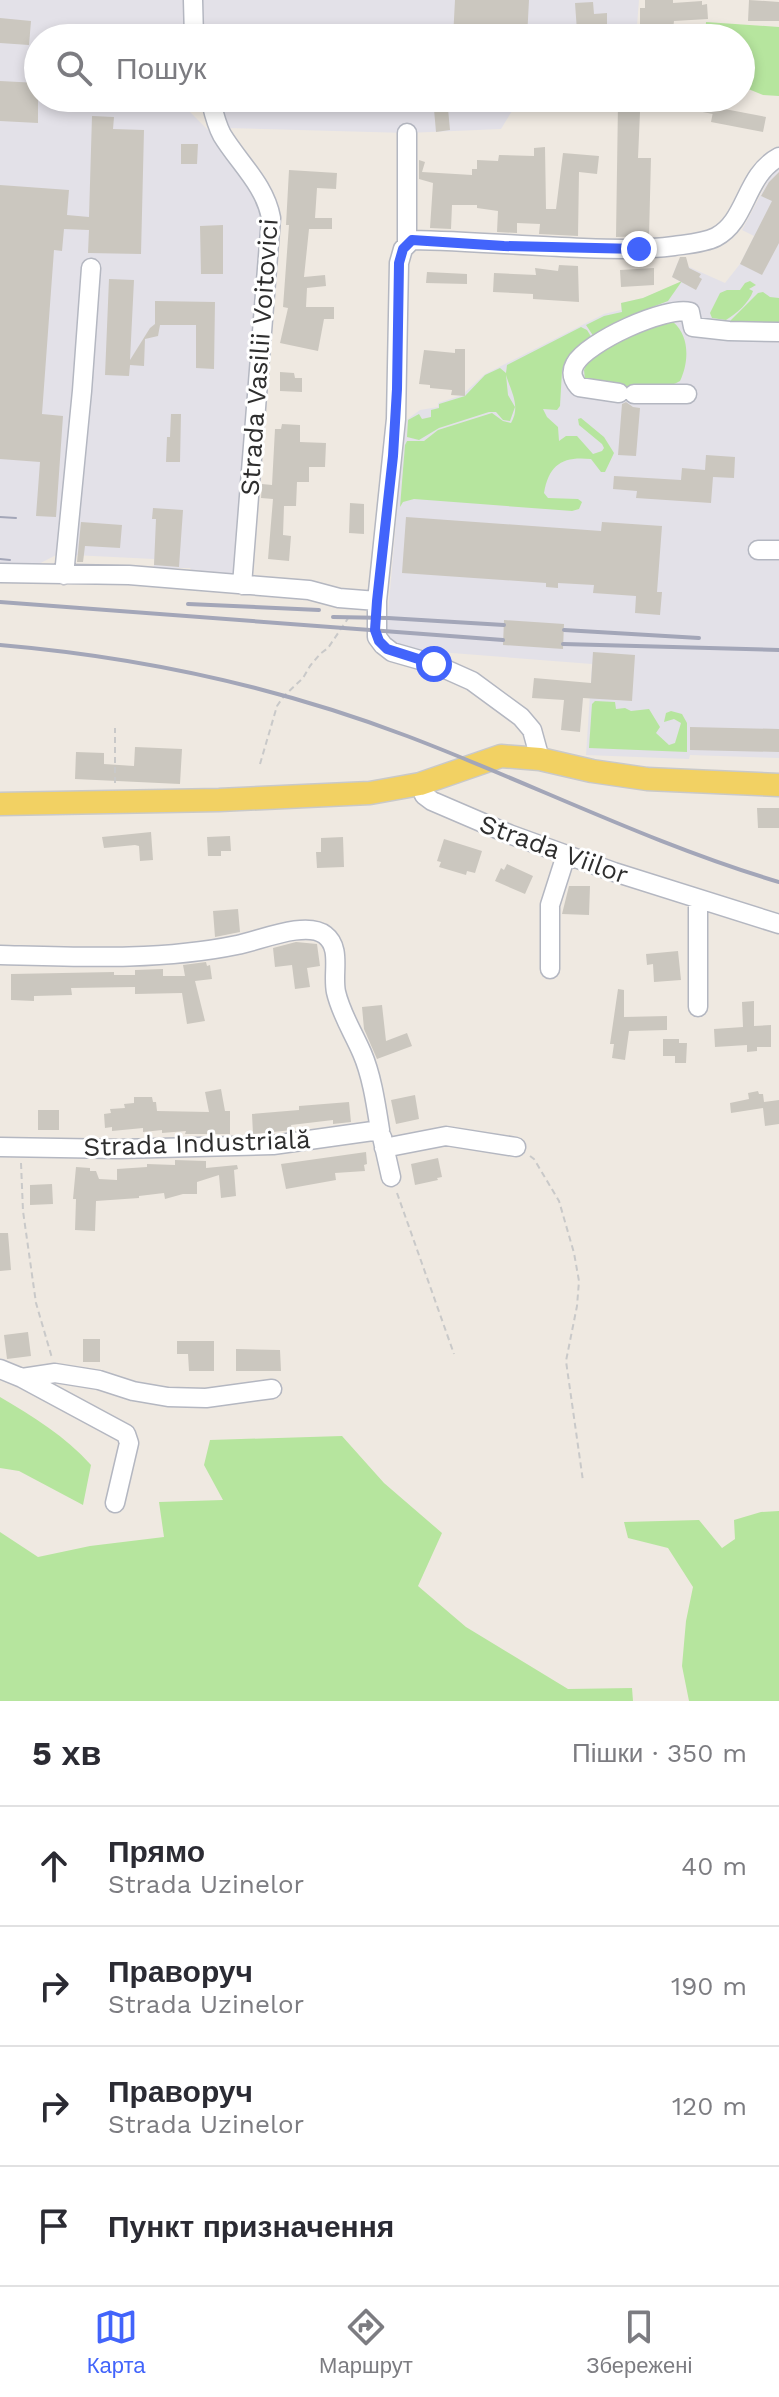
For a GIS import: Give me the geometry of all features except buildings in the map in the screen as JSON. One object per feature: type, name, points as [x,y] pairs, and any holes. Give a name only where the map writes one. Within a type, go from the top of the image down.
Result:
[{"type":"main road","points":[[0,804],[340,795],[382,791],[420,784],[501,756],[540,759],[647,779],[779,785]]},
{"type":"street","points":[[193,0],[194,24]]},
{"type":"street","name":"Strada Vasilii Voitovici","points":[[214,112],[220,131],[262,192],[271,218],[242,585]]},
{"type":"street","points":[[407,133],[407,243]]},
{"type":"street","points":[[540,759],[535,738],[527,723],[482,688],[444,668],[399,654],[383,645],[375,630],[369,601],[393,456],[399,263],[403,249],[412,240],[639,249],[706,241],[732,223],[758,174],[779,157]]},
{"type":"street","points":[[64,575],[91,268]]},
{"type":"street","points":[[687,394],[627,394],[579,387],[572,375],[573,366],[602,341],[648,320],[684,310],[690,312],[693,327],[779,332]]},
{"type":"street","points":[[758,550],[779,550]]},
{"type":"street","points":[[0,573],[129,575],[309,590],[369,601]]},
{"type":"street","name":"Strada Viilor","points":[[420,784],[424,795],[439,805],[566,855],[779,924]]},
{"type":"street","points":[[550,969],[550,905],[566,855]]},
{"type":"street","points":[[698,900],[698,1007]]},
{"type":"street","points":[[0,955],[103,957],[172,953],[235,946],[300,929],[314,929],[326,935],[335,953],[334,981],[340,1007],[364,1056],[391,1177]]},
{"type":"street","name":"Strada Industrială","points":[[0,1147],[119,1149],[446,1136],[516,1147]]},
{"type":"street","points":[[0,1369],[126,1434],[129,1443],[115,1503]]},
{"type":"street","points":[[22,1378],[55,1373],[168,1397],[206,1398],[272,1389]]},
{"type":"path","points":[[260,764],[277,706],[369,601]]},
{"type":"path","points":[[115,728],[115,802]]},
{"type":"path","points":[[20,1146],[23,1211],[36,1303],[55,1373]]},
{"type":"path","points":[[516,1147],[534,1159],[559,1201],[574,1253],[579,1281],[566,1361],[583,1481]]},
{"type":"path","points":[[391,1177],[454,1354]]},
{"type":"shaded area","points":[[0,0],[186,0],[185,24],[24,24],[24,112],[190,112],[214,136],[263,209],[237,573],[232,577],[195,574],[190,568],[154,568],[154,559],[58,554],[27,570],[0,568]]},
{"type":"shaded area","points":[[200,0],[639,0],[637,24],[199,24]]},
{"type":"shaded area","points":[[220,112],[511,112],[501,129],[407,133],[226,128]]},
{"type":"shaded area","points":[[776,166],[779,168],[779,758],[586,755],[592,664],[400,649],[386,636],[405,421],[420,410],[438,407],[438,403],[462,395],[485,374],[604,314],[621,310],[621,303],[643,298],[681,282],[672,277],[678,262],[725,283],[740,264],[754,236],[742,230]]},
{"type":"green space","points":[[755,25],[779,27],[779,96],[755,92]]},
{"type":"green space","points":[[682,281],[668,301],[624,318],[594,337],[586,325],[622,312],[621,303],[643,298]]},
{"type":"green space","points":[[750,281],[756,285],[749,289],[753,291],[742,307],[726,320],[712,318],[710,313],[720,293],[740,290]]},
{"type":"green space","points":[[758,293],[779,298],[779,326],[728,323]]},
{"type":"green space","points":[[673,322],[683,334],[686,350],[680,381],[646,390],[585,380],[584,370],[589,359],[642,328]]},
{"type":"green space","points":[[581,327],[592,338],[565,362],[560,406],[557,410],[543,409],[558,427],[559,441],[566,436],[577,436],[593,454],[602,451],[602,444],[579,425],[578,419],[581,418],[604,437],[614,453],[605,472],[601,472],[591,459],[581,458],[559,464],[550,475],[544,493],[548,498],[578,499],[582,502],[579,509],[572,511],[414,499],[403,502],[400,507],[407,441],[424,441],[438,430],[492,413],[503,421],[511,423],[515,407],[510,421],[503,420],[496,412],[489,412],[439,428],[419,440],[407,437],[408,420],[419,414],[422,419],[431,417],[431,410],[439,408],[439,404],[465,396],[485,375],[500,368],[506,373],[507,365]],"holes":[[[506,375],[515,407],[508,395]]]},
{"type":"green space","points":[[595,701],[615,702],[616,709],[649,709],[660,727],[656,733],[669,745],[675,743],[681,723],[674,719],[664,722],[666,713],[682,714],[687,723],[687,752],[589,748],[592,704]]},
{"type":"green space","points":[[0,1397],[60,1436],[91,1465],[83,1505],[19,1471],[0,1468]]},
{"type":"green space","points":[[342,1436],[384,1483],[442,1533],[418,1586],[466,1627],[568,1689],[632,1688],[633,1701],[0,1701],[0,1532],[38,1557],[90,1546],[164,1537],[159,1502],[223,1500],[204,1465],[210,1440]]},
{"type":"green space","points":[[779,1511],[779,1701],[689,1701],[682,1666],[693,1587],[668,1548],[628,1538],[624,1522],[699,1520],[722,1548],[735,1539],[734,1520],[761,1512]]},
{"type":"tram line","points":[[0,517],[16,518]]},
{"type":"tram line","points":[[0,559],[10,560]]},
{"type":"railway","points":[[0,602],[503,640]]},
{"type":"railway","points":[[188,604],[319,610]]},
{"type":"railway","points":[[333,617],[504,625]]},
{"type":"railway","points":[[564,630],[699,638]]},
{"type":"railway","points":[[563,644],[779,650]]},
{"type":"railway","points":[[0,645],[155,666],[307,702],[453,754],[684,850],[779,882]]},
{"type":"route","points":[[434,664],[387,649],[379,641],[375,630],[393,456],[399,263],[403,249],[412,240],[639,249]]}]
